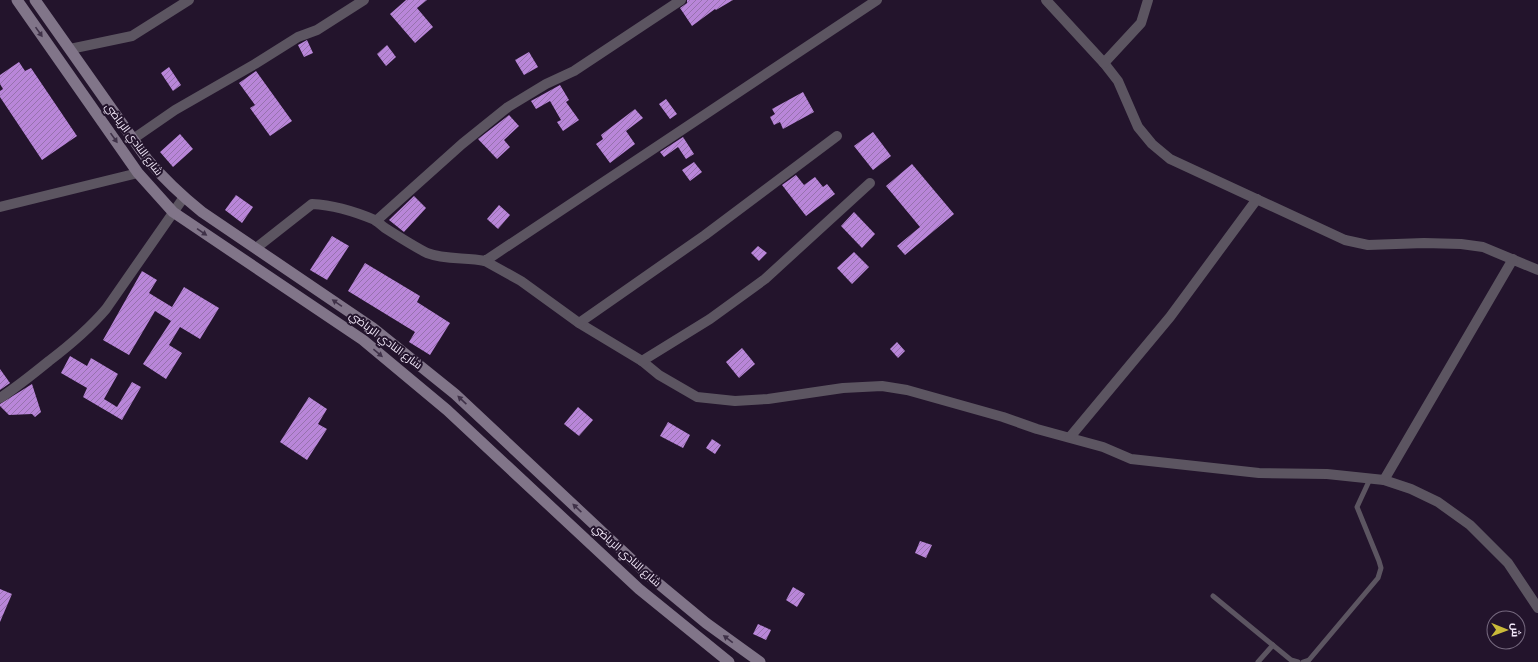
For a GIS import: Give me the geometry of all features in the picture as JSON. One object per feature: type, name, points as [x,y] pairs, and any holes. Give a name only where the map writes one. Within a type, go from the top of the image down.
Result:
[{"type":"main road","name":"شارع النادي الرياضي","points":[[17,0],[138,173],[173,212],[363,340],[447,410],[639,589],[729,662]]},
{"type":"main road","name":"شارع النادي الرياضي","points":[[35,0],[133,139],[164,178],[184,197],[202,212],[373,328],[455,394],[647,574],[706,622],[760,662]]},
{"type":"main road","points":[[363,340],[373,328]]},
{"type":"main road","points":[[468,430],[480,418]]},
{"type":"street","points":[[70,49],[132,36],[189,0]]},
{"type":"street","points":[[133,139],[175,110],[255,64],[298,37],[317,30],[364,0]]},
{"type":"street","points":[[376,221],[462,144],[508,107],[546,84],[574,71],[681,0]]},
{"type":"street","points":[[485,261],[877,0]]},
{"type":"street","points":[[1046,0],[1104,63],[1118,81],[1138,127],[1152,144],[1170,159],[1346,240],[1368,245],[1424,243],[1461,244],[1483,247],[1538,270]]},
{"type":"street","points":[[1104,63],[1141,23],[1148,0]]},
{"type":"street","points":[[579,323],[705,236],[837,136]]},
{"type":"street","points":[[0,208],[138,173]]},
{"type":"street","points":[[642,360],[710,319],[765,279],[870,183]]},
{"type":"street","points":[[0,398],[82,335],[95,322],[184,197]]},
{"type":"street","points":[[1070,438],[1170,318],[1257,199]]},
{"type":"street","points":[[256,248],[312,204],[337,207],[376,221],[428,253],[485,261],[521,281],[579,323],[642,360],[659,375],[697,397],[735,401],[762,400],[843,388],[882,386],[907,390],[1103,447],[1131,459],[1259,473],[1327,474],[1384,480],[1411,489],[1438,502],[1470,525],[1508,563],[1538,608]]},
{"type":"street","points":[[1384,480],[1513,259]]},
{"type":"lane","points":[[1303,662],[1309,660],[1378,578],[1381,568],[1379,561],[1357,507],[1370,479]]},
{"type":"lane","points":[[1213,596],[1291,660],[1298,662]]},
{"type":"lane","points":[[1258,662],[1273,645]]},
{"type":"building","points":[[406,0],[427,0],[417,8],[433,27],[415,43],[390,14]]},
{"type":"building","points":[[687,0],[733,0],[716,10],[715,9],[692,26],[680,8],[687,3]]},
{"type":"building","points":[[307,40],[313,53],[304,57],[298,45]]},
{"type":"building","points":[[387,45],[396,57],[386,66],[377,54]]},
{"type":"building","points":[[529,52],[538,67],[524,75],[515,60]]},
{"type":"building","points":[[19,62],[25,71],[31,68],[77,136],[42,160],[0,97],[0,91],[3,89],[0,84],[0,75]]},
{"type":"building","points":[[169,67],[181,85],[173,91],[161,73]]},
{"type":"building","points":[[256,71],[292,121],[270,136],[250,108],[255,105],[239,83]]},
{"type":"building","points":[[560,85],[569,100],[566,102],[579,120],[563,131],[557,122],[561,120],[550,101],[536,109],[531,101]]},
{"type":"building","points":[[803,92],[814,112],[783,129],[780,122],[774,125],[770,117],[775,114],[772,109]]},
{"type":"building","points":[[666,99],[677,114],[670,119],[659,104]]},
{"type":"building","points":[[635,109],[643,118],[626,131],[635,144],[610,163],[596,144],[603,139],[601,135]]},
{"type":"building","points":[[509,115],[519,126],[504,140],[510,147],[497,159],[478,139]]},
{"type":"building","points":[[873,132],[891,156],[873,170],[854,146]]},
{"type":"building","points":[[180,134],[193,149],[173,167],[160,152]]},
{"type":"building","points":[[683,137],[694,154],[686,159],[678,147],[664,157],[660,152]]},
{"type":"building","points":[[694,162],[702,172],[690,181],[682,170]]},
{"type":"building","points":[[912,164],[954,214],[905,255],[897,246],[920,227],[886,186]]},
{"type":"building","points":[[796,175],[804,185],[815,177],[823,187],[827,184],[835,194],[806,216],[782,185]]},
{"type":"building","points":[[236,195],[253,207],[242,223],[225,210]]},
{"type":"building","points":[[414,196],[426,208],[404,232],[389,220]]},
{"type":"building","points":[[499,205],[510,215],[498,229],[487,219]]},
{"type":"building","points":[[854,212],[875,234],[862,248],[841,226]]},
{"type":"building","points":[[332,236],[349,246],[327,280],[310,270]]},
{"type":"building","points":[[758,246],[767,253],[759,261],[751,253]]},
{"type":"building","points":[[854,252],[869,267],[852,284],[837,268]]},
{"type":"building","points":[[365,263],[420,296],[417,302],[450,323],[430,355],[409,342],[415,332],[348,291]]},
{"type":"building","points":[[142,271],[157,280],[149,293],[172,307],[184,287],[219,308],[200,339],[180,327],[169,345],[182,353],[166,379],[143,364],[171,321],[155,311],[129,355],[103,340]]},
{"type":"building","points":[[897,342],[905,351],[898,358],[890,349]]},
{"type":"building","points":[[742,348],[755,364],[739,378],[726,362]]},
{"type":"building","points":[[70,356],[87,366],[91,358],[118,374],[104,399],[117,407],[132,382],[141,387],[122,420],[83,397],[87,388],[61,373]]},
{"type":"building","points":[[0,369],[10,383],[0,390]]},
{"type":"building","points":[[32,384],[41,412],[35,417],[32,414],[9,415],[0,406],[0,404]]},
{"type":"building","points":[[309,397],[327,409],[318,424],[327,429],[307,460],[280,442]]},
{"type":"building","points":[[578,407],[593,420],[579,436],[564,424]]},
{"type":"building","points":[[668,422],[690,435],[683,448],[660,436]]},
{"type":"building","points":[[712,439],[721,445],[715,454],[706,448]]},
{"type":"building","points":[[920,541],[932,545],[926,558],[915,553]]},
{"type":"building","points":[[793,587],[805,594],[797,607],[786,600]]},
{"type":"building","points":[[0,589],[12,594],[0,622]]},
{"type":"building","points":[[758,624],[771,630],[766,640],[753,634]]}]
